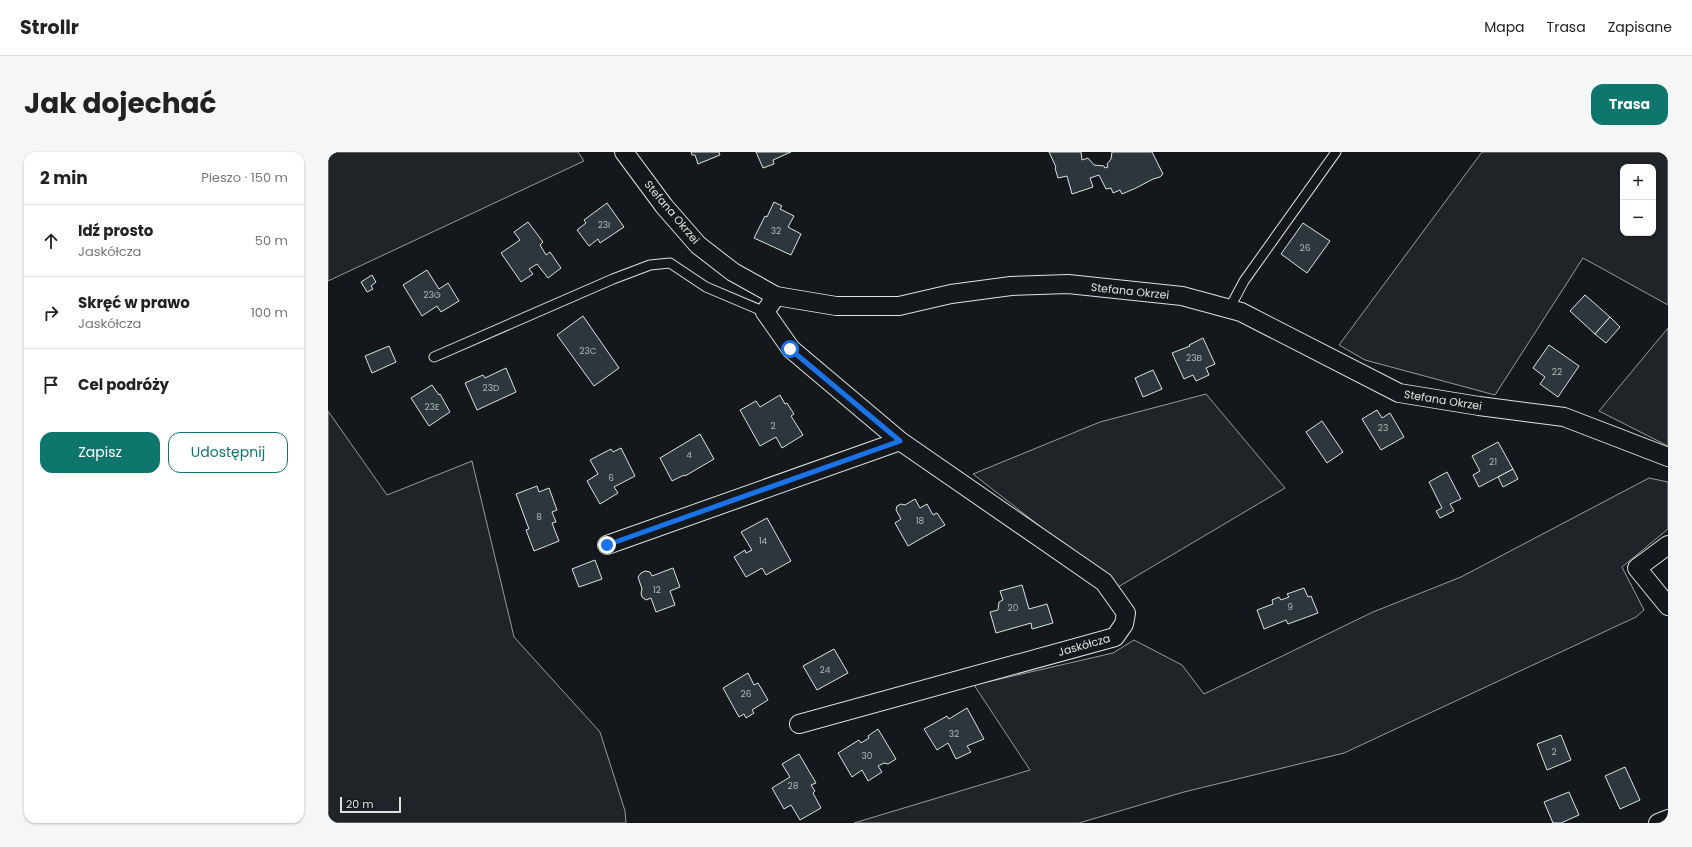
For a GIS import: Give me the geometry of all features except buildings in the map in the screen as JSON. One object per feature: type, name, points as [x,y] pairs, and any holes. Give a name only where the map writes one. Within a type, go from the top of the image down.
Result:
[{"type":"street","name":"Stefana Okrzei","points":[[624,152],[664,206],[698,245],[733,272],[776,296],[836,306],[900,306],[951,294],[1011,286],[1068,284],[1182,296],[1241,312],[1399,393],[1479,406],[1564,417],[1668,457]]},
{"type":"street","points":[[765,312],[776,296]]},
{"type":"street","name":"Jaskółcza","points":[[765,312],[790,349],[900,441],[1104,582],[1126,613],[1124,624],[1115,637],[799,724]]},
{"type":"street","points":[[607,545],[900,441]]},
{"type":"street","points":[[1668,545],[1637,568],[1668,606]]},
{"type":"street","points":[[1658,823],[1668,819]]},
{"type":"lane","points":[[1229,309],[1244,281],[1336,152]]},
{"type":"lane","points":[[434,357],[612,279],[650,265],[670,263],[706,287],[765,312]]},
{"type":"shaded area","points":[[328,152],[578,152],[584,161],[328,281]]},
{"type":"shaded area","points":[[1482,152],[1668,152],[1668,305],[1583,258],[1495,395],[1365,360],[1339,345]]},
{"type":"shaded area","points":[[1668,328],[1668,446],[1599,411]]},
{"type":"shaded area","points":[[1206,394],[1285,488],[1118,587],[973,474],[1100,422]]},
{"type":"shaded area","points":[[328,411],[387,495],[472,461],[514,637],[600,732],[625,811],[626,823],[328,823]]},
{"type":"shaded area","points":[[1649,478],[1668,482],[1668,529],[1622,567],[1644,610],[1636,617],[1344,753],[1184,792],[1079,823],[854,823],[1030,770],[974,685],[1113,653],[1134,640],[1182,665],[1204,694],[1373,612],[1461,577]]},
{"type":"route","points":[[607,545],[900,441],[790,349]]}]
